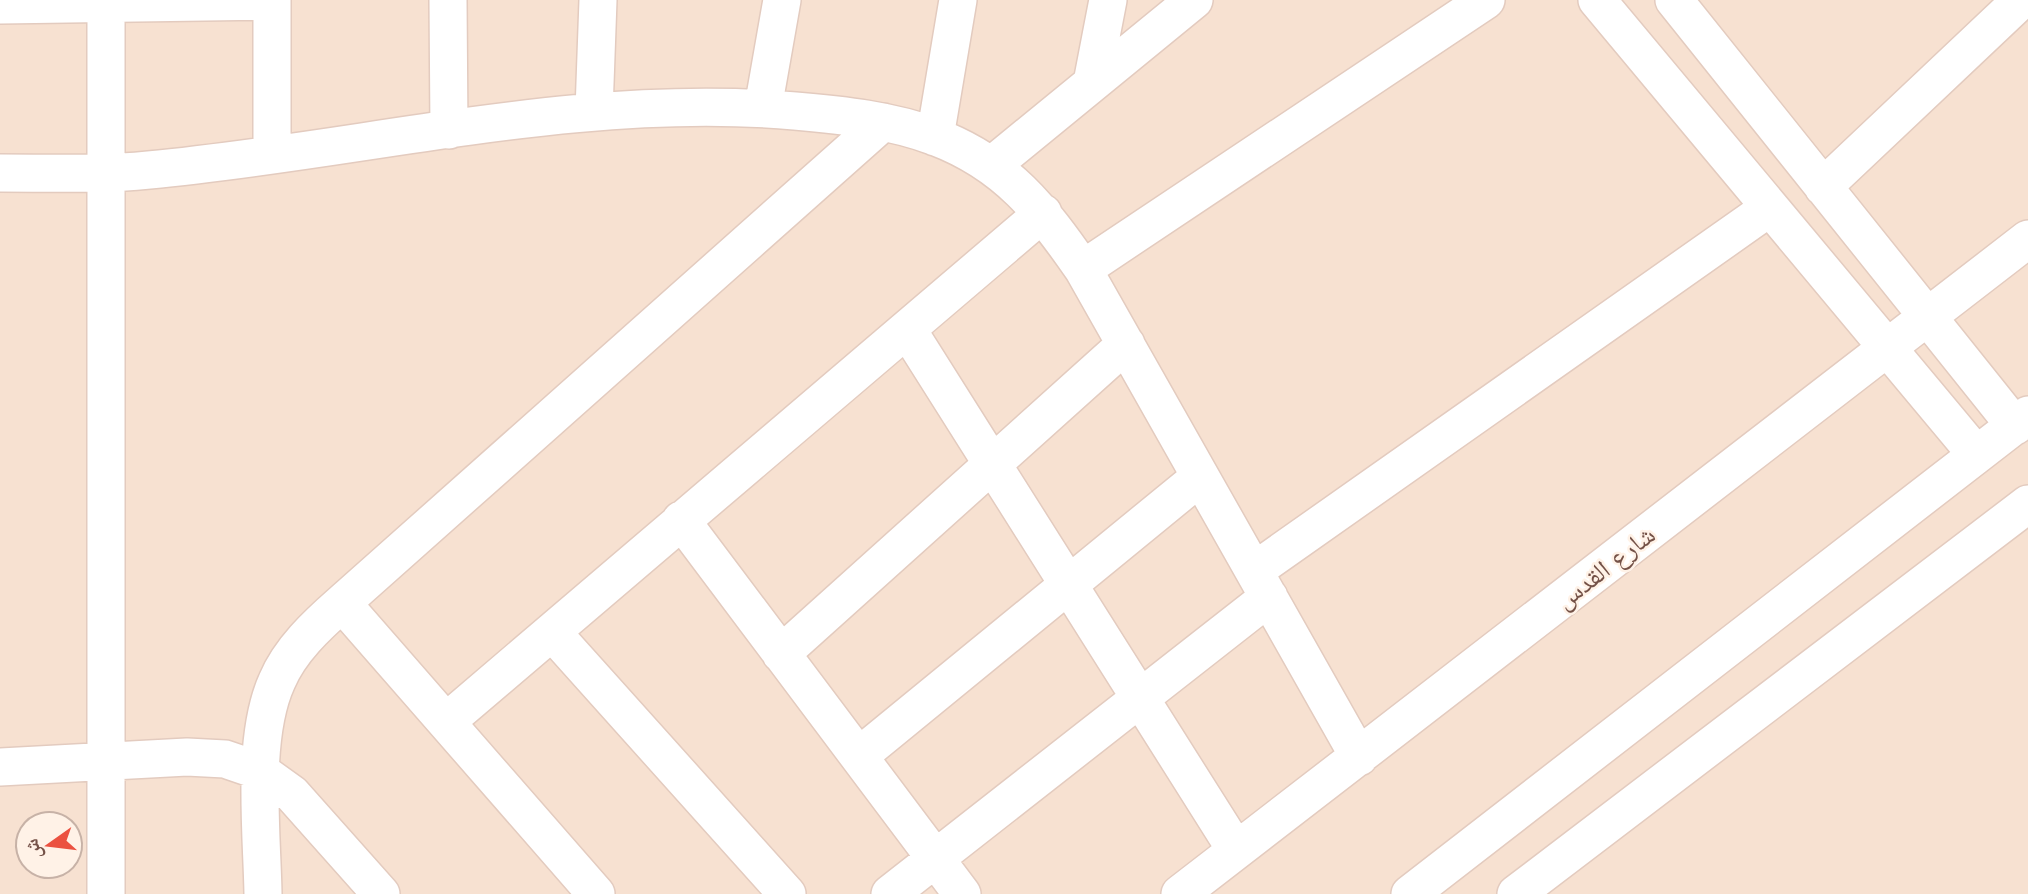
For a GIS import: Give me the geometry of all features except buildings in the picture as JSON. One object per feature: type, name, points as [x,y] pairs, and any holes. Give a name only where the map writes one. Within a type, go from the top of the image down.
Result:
[{"type":"street","points":[[0,5],[272,0],[272,153]]},
{"type":"street","points":[[448,0],[449,130]]},
{"type":"street","points":[[594,111],[598,0]]},
{"type":"street","points":[[764,108],[782,0]]},
{"type":"street","points":[[935,137],[958,0]]},
{"type":"street","points":[[1092,83],[1108,0]]},
{"type":"street","points":[[991,166],[1194,0]]},
{"type":"street","points":[[1083,269],[1486,0]]},
{"type":"street","points":[[1597,0],[1976,454]]},
{"type":"street","points":[[1410,894],[2022,420],[1928,317],[1674,0]]},
{"type":"street","points":[[1823,187],[2021,0]]},
{"type":"street","points":[[106,2],[106,894]]},
{"type":"street","points":[[0,173],[160,169],[594,111],[764,108],[883,122],[935,137],[991,166],[1043,213],[1083,269],[1359,757]]},
{"type":"street","points":[[263,894],[260,771],[269,707],[276,681],[289,658],[342,603],[883,122]]},
{"type":"street","points":[[890,894],[1140,698],[1262,584],[1769,208]]},
{"type":"street","points":[[446,722],[1043,213]]},
{"type":"street","name":"شارع القدس","points":[[1180,894],[2028,239]]},
{"type":"street","points":[[907,329],[1236,850]]},
{"type":"street","points":[[781,654],[1126,344]]},
{"type":"street","points":[[859,756],[1200,477]]},
{"type":"street","points":[[1516,894],[2028,504]]},
{"type":"street","points":[[681,520],[962,894]]},
{"type":"street","points":[[342,603],[596,894]]},
{"type":"street","points":[[552,632],[788,894]]},
{"type":"street","points":[[0,768],[225,759],[260,771],[292,794],[381,894]]},
{"type":"shaded area","points":[[0,0],[2028,0],[2028,894],[0,894]]}]
